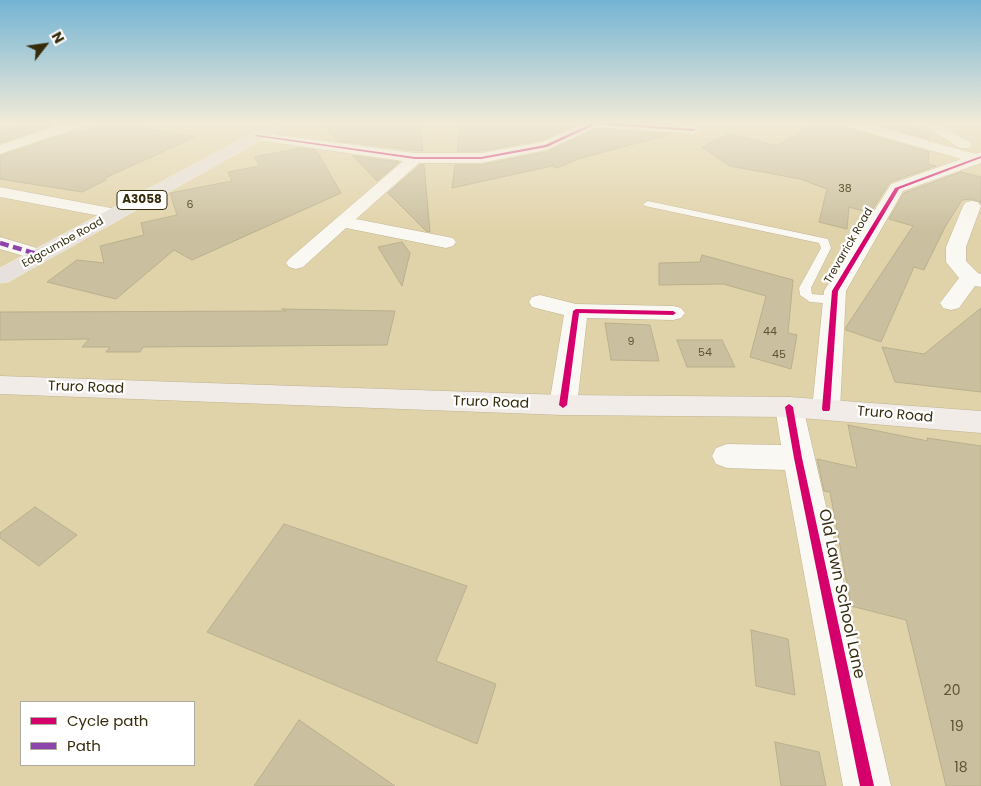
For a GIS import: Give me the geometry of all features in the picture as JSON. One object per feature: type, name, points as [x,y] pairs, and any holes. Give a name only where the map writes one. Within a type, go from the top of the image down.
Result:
[{"type":"main road","name":"Edgcumbe Road","points":[[0,277],[216,159]]},
{"type":"main road","name":"Truro Road","points":[[0,385],[563,405],[789,407],[981,422]]},
{"type":"street","points":[[296,263],[414,159]]},
{"type":"street","name":"Trevarrick Road","points":[[826,409],[835,292],[897,188],[976,159]]},
{"type":"street","points":[[0,192],[116,214]]},
{"type":"street","points":[[951,304],[976,279],[956,262],[956,247],[972,206]]},
{"type":"street","points":[[342,222],[446,242]]},
{"type":"street","points":[[0,243],[40,255]]},
{"type":"street","points":[[540,302],[576,311],[673,313]]},
{"type":"street","points":[[563,405],[576,311]]},
{"type":"street","name":"Old Lawn School Lane","points":[[789,407],[867,786]]},
{"type":"street","points":[[727,456],[798,458]]},
{"type":"lane","points":[[648,204],[824,241],[826,248],[805,288],[806,295],[810,298],[834,300]]},
{"type":"building","points":[[0,159],[147,159],[105,178],[106,180],[82,192],[0,179]]},
{"type":"building","points":[[255,159],[321,159],[341,193],[192,260],[174,250],[116,299],[47,282],[77,260],[104,263],[100,246],[144,235],[141,223],[177,215],[170,193],[232,181],[228,172],[260,166]]},
{"type":"building","points":[[356,159],[399,162],[377,181]]},
{"type":"building","points":[[513,159],[579,159],[557,168],[552,166],[452,188],[455,165],[481,165]]},
{"type":"building","points":[[719,159],[928,159],[928,164],[936,166],[890,182],[870,213],[849,207],[847,229],[819,222],[827,189],[800,179],[730,166]]},
{"type":"building","points":[[420,165],[424,165],[430,232],[426,231],[388,193]]},
{"type":"building","points":[[961,172],[981,177],[981,203],[972,199],[962,200],[945,227],[924,270],[914,267],[881,342],[846,330],[846,327],[913,226],[889,219],[904,193]]},
{"type":"building","points":[[402,242],[410,253],[402,286],[378,247]]},
{"type":"building","points":[[702,255],[793,280],[788,333],[797,335],[791,369],[750,357],[766,296],[723,284],[659,285],[659,263],[700,262]]},
{"type":"building","points":[[981,308],[981,392],[895,382],[882,347],[924,354]]},
{"type":"building","points":[[282,309],[395,311],[387,345],[143,347],[140,352],[106,352],[110,347],[82,347],[89,339],[0,340],[0,312],[286,311]]},
{"type":"building","points":[[605,323],[650,325],[659,361],[611,360]]},
{"type":"building","points":[[677,340],[722,340],[735,367],[687,367]]},
{"type":"building","points":[[848,425],[928,441],[927,438],[981,446],[981,786],[946,786],[906,620],[851,606],[830,492],[824,491],[817,459],[857,468]]},
{"type":"building","points":[[35,507],[77,535],[39,566],[0,538],[0,533]]},
{"type":"building","points":[[284,524],[467,586],[436,661],[496,684],[477,744],[207,632]]},
{"type":"building","points":[[751,630],[788,639],[795,695],[756,686]]},
{"type":"building","points":[[299,720],[395,786],[254,786]]},
{"type":"building","points":[[775,742],[819,752],[826,786],[781,786]]},
{"type":"marked path","points":[[0,243],[40,255]]},
{"type":"cycle path","points":[[826,409],[835,291],[897,188],[976,159]]},
{"type":"cycle path","points":[[563,405],[576,311],[673,313]]},
{"type":"cycle path","points":[[789,407],[867,786]]}]
